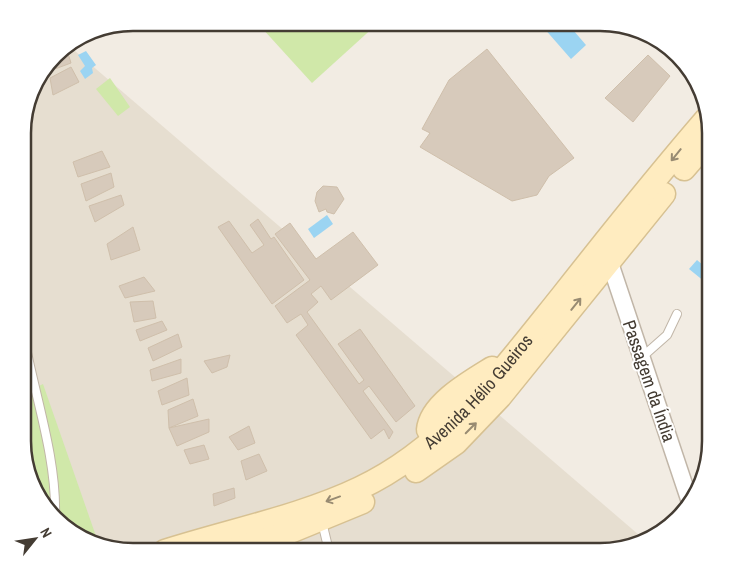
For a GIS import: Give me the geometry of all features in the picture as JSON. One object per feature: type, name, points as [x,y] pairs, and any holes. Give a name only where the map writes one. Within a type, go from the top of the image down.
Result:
[{"type":"main road","name":"Avenida Hélio Gueiros","points":[[439,445],[428,430],[429,419],[437,409],[473,380],[513,356],[701,125]]},
{"type":"main road","name":"Avenida Hélio Gueiros","points":[[192,543],[290,514],[360,488],[472,428],[500,397],[610,263],[702,147]]},
{"type":"main road","name":"Avenida Hélio Gueiros","points":[[252,543],[348,510],[402,482],[439,445]]},
{"type":"street","name":"Passagem da Índia","points":[[610,263],[687,493]]},
{"type":"lane","points":[[641,358],[667,335],[677,314]]},
{"type":"lane","points":[[31,372],[51,471],[56,507]]},
{"type":"lane","points":[[322,520],[326,543]]},
{"type":"shaded area","points":[[74,50],[638,535],[619,541],[599,543],[127,543],[94,535],[77,526],[66,517],[52,503],[42,486],[33,460],[31,447],[31,134],[33,114],[39,94],[48,77]]},
{"type":"green space","points":[[265,31],[369,31],[312,83]]},
{"type":"green space","points":[[110,78],[130,107],[118,116],[96,89]]},
{"type":"green space","points":[[43,384],[96,536],[77,526],[52,503],[37,473],[31,447],[31,390]]},
{"type":"water","points":[[546,31],[574,31],[586,45],[571,59]]},
{"type":"water","points":[[86,51],[96,65],[92,68],[93,73],[85,79],[80,71],[85,66],[78,55]]},
{"type":"water","points":[[327,215],[333,224],[314,238],[308,229]]},
{"type":"water","points":[[697,260],[702,264],[702,280],[689,269]]},
{"type":"building","points":[[487,49],[574,158],[549,176],[537,195],[512,201],[420,147],[430,133],[422,129],[449,80]]},
{"type":"building","points":[[68,55],[71,63],[54,69]]},
{"type":"building","points":[[648,55],[670,76],[633,122],[605,98]]},
{"type":"building","points":[[71,67],[79,82],[53,95],[50,78]]},
{"type":"building","points":[[102,151],[110,167],[78,177],[73,162]]},
{"type":"building","points":[[111,173],[114,187],[86,201],[81,184]]},
{"type":"building","points":[[323,186],[337,187],[344,199],[334,214],[327,212],[326,209],[319,212],[315,201],[317,192]]},
{"type":"building","points":[[121,195],[124,205],[95,222],[89,206]]},
{"type":"building","points":[[258,219],[271,239],[274,237],[304,280],[272,304],[218,227],[229,221],[252,253],[264,245],[250,225]]},
{"type":"building","points":[[290,223],[316,259],[353,232],[378,265],[331,300],[321,286],[311,294],[318,302],[307,312],[359,384],[364,380],[338,344],[360,329],[415,406],[396,422],[369,386],[363,391],[393,432],[389,439],[384,429],[371,439],[296,335],[308,325],[301,314],[287,323],[275,306],[310,280],[275,234]]},
{"type":"building","points":[[133,227],[140,250],[111,260],[107,244]]},
{"type":"building","points":[[144,277],[155,291],[125,298],[119,286]]},
{"type":"building","points":[[153,301],[156,318],[134,322],[130,302]]},
{"type":"building","points":[[162,321],[167,330],[140,341],[136,330]]},
{"type":"building","points":[[178,334],[182,347],[153,361],[148,348]]},
{"type":"building","points":[[230,355],[227,367],[212,373],[204,361]]},
{"type":"building","points":[[181,359],[181,373],[152,381],[150,370]]},
{"type":"building","points":[[187,378],[189,395],[162,405],[158,391]]},
{"type":"building","points":[[193,399],[198,416],[169,428],[168,410]]},
{"type":"building","points":[[209,419],[209,432],[177,446],[169,428]]},
{"type":"building","points":[[249,426],[255,443],[238,450],[229,437]]},
{"type":"building","points":[[204,445],[209,459],[190,464],[184,450]]},
{"type":"building","points":[[259,454],[267,471],[246,480],[241,461]]},
{"type":"building","points":[[234,488],[235,498],[214,506],[213,494]]}]
